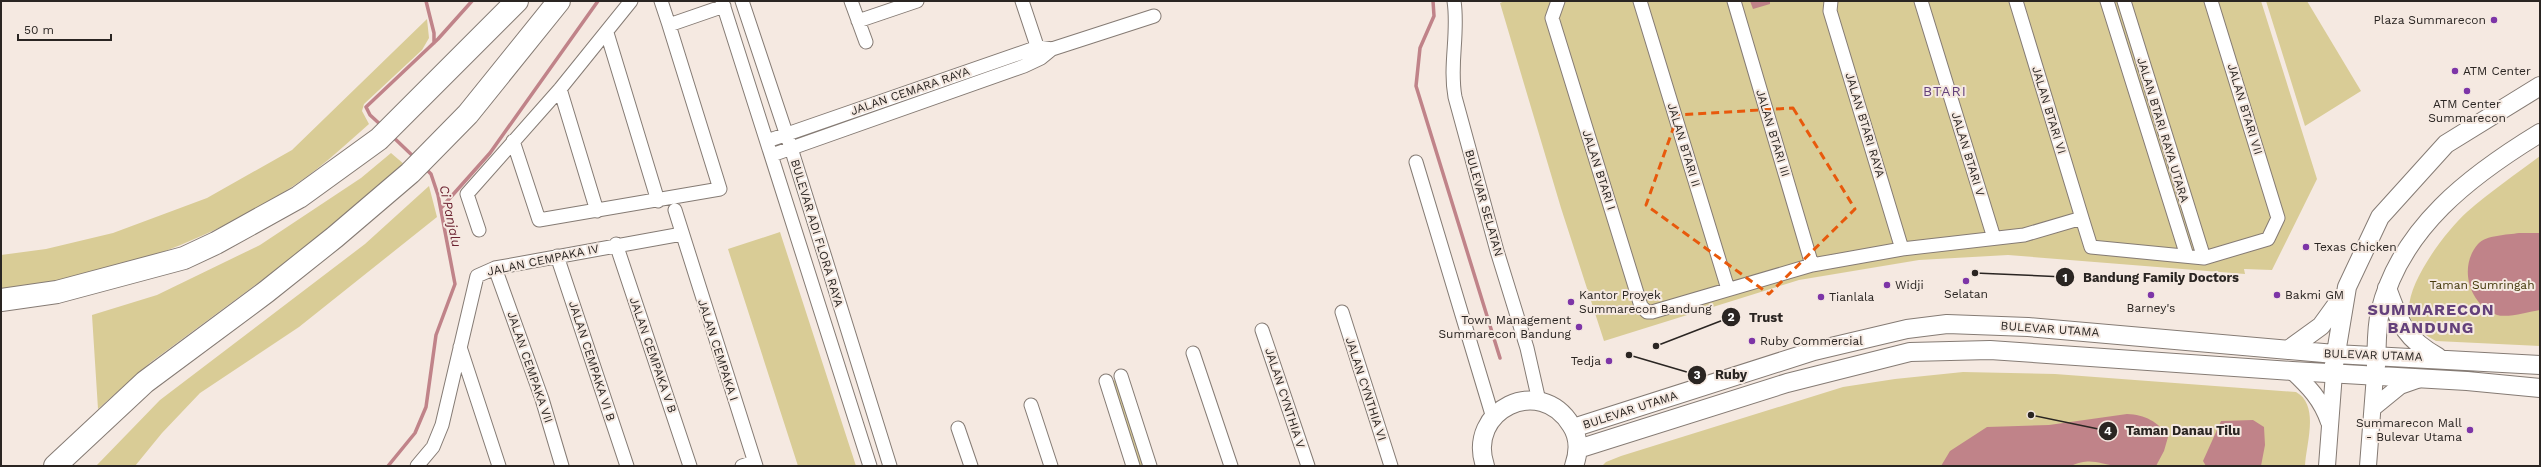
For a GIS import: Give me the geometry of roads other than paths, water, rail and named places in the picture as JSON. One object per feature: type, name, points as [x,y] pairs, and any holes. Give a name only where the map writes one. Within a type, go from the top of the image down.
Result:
[{"type":"highway","points":[[1,300],[57,292],[184,258],[216,243],[299,197],[379,139],[517,1]]},
{"type":"highway","points":[[55,466],[145,382],[272,287],[335,237],[410,173],[468,114],[559,1]]},
{"type":"main road","points":[[2288,350],[2321,326],[2337,306],[2380,217],[2446,144],[2540,86]]},
{"type":"main road","points":[[2375,375],[2380,313],[2387,288],[2416,236],[2439,207],[2476,174],[2540,133]]},
{"type":"main road","points":[[2334,373],[2335,354],[2347,287]]},
{"type":"main road","points":[[2387,288],[2406,333],[2416,343],[2441,358]]},
{"type":"main road","points":[[1947,324],[1951,350]]},
{"type":"main road","name":"BULEVAR UTAMA","points":[[1573,428],[1814,351],[1907,329],[1947,324],[2028,327],[2335,354],[2441,358],[2540,365]]},
{"type":"main road","points":[[1907,329],[1910,352]]},
{"type":"main road","name":"BULEVAR UTAMA","points":[[1576,458],[1787,383],[1910,352],[1990,350],[2292,371],[2422,378],[2540,388]]},
{"type":"main road","points":[[1485,466],[1482,448],[1483,437],[1493,418],[1509,405],[1529,400],[1539,401],[1559,410],[1573,428],[1576,458]]},
{"type":"street","points":[[479,230],[467,194],[560,89],[607,33],[631,1]]},
{"type":"street","points":[[513,141],[539,220],[658,201],[720,189],[661,1]]},
{"type":"street","name":"BULEVAR ADI FLORA RAYA","points":[[742,1],[786,135],[890,466]]},
{"type":"street","points":[[851,1],[866,42]]},
{"type":"street","points":[[858,21],[917,1]]},
{"type":"street","points":[[1022,1],[1039,52]]},
{"type":"street","name":"BULEVAR SELATAN","points":[[1454,1],[1456,13],[1452,82],[1455,97],[1497,252],[1527,348],[1539,401]]},
{"type":"street","name":"JALAN BTARI I","points":[[1558,1],[1552,18],[1641,306],[1647,312],[1656,312],[1728,289]]},
{"type":"street","name":"JALAN BTARI II","points":[[1640,1],[1728,289]]},
{"type":"street","name":"JALAN BTARI III","points":[[1734,1],[1812,265]]},
{"type":"street","name":"JALAN BTARI RAYA","points":[[1831,1],[1830,11],[1902,249]]},
{"type":"street","name":"JALAN BTARI V","points":[[1921,1],[1994,238]]},
{"type":"street","name":"JALAN BTARI VI","points":[[2016,1],[2091,247],[2187,256]]},
{"type":"street","name":"JALAN BTARI RAYA UTARA","points":[[2108,1],[2187,256]]},
{"type":"street","name":"JALAN BTARI RAYA UTARA","points":[[2124,1],[2204,258]]},
{"type":"street","name":"JALAN BTARI VII","points":[[2204,258],[2268,238],[2278,218],[2211,1]]},
{"type":"street","points":[[669,25],[723,4]]},
{"type":"street","name":"BULEVAR ADI FLORA RAYA","points":[[723,4],[870,466]]},
{"type":"street","name":"JALAN CEMARA RAYA","points":[[767,141],[1154,16]]},
{"type":"street","points":[[607,33],[658,201]]},
{"type":"street","name":"JALAN CEMARA RAYA","points":[[772,155],[1018,69],[1039,52]]},
{"type":"street","points":[[560,89],[597,211]]},
{"type":"street","points":[[1416,162],[1493,418]]},
{"type":"street","name":"JALAN CEMPAKA I","points":[[675,210],[751,465]]},
{"type":"street","points":[[1728,289],[1812,265],[1902,249],[2024,235],[2082,218]]},
{"type":"street","name":"JALAN CEMPAKA IV","points":[[460,348],[477,276],[495,268],[616,244],[682,234]]},
{"type":"street","name":"JALAN CEMPAKA V B","points":[[616,244],[690,466]]},
{"type":"street","name":"JALAN CEMPAKA VI B","points":[[557,256],[627,466]]},
{"type":"street","points":[[2187,256],[2204,258]]},
{"type":"street","name":"JALAN CEMPAKA VII","points":[[495,268],[542,399],[562,466]]},
{"type":"street","name":"JALAN CYNTHIA VI","points":[[1342,312],[1391,466]]},
{"type":"street","name":"JALAN CYNTHIA V","points":[[1262,330],[1308,466]]},
{"type":"street","points":[[424,463],[442,425],[460,348]]},
{"type":"street","points":[[460,348],[498,466]]},
{"type":"street","points":[[1193,353],[1231,466]]},
{"type":"street","points":[[2292,371],[2311,389],[2323,404],[2330,423]]},
{"type":"street","points":[[2327,466],[2334,373]]},
{"type":"street","points":[[2368,466],[2375,375]]},
{"type":"street","points":[[1121,376],[1150,466]]},
{"type":"street","points":[[2373,408],[2400,386],[2422,378]]},
{"type":"street","points":[[1106,381],[1133,466]]},
{"type":"street","points":[[1031,405],[1051,466]]},
{"type":"street","points":[[958,428],[971,466]]},
{"type":"waterway","points":[[426,1],[434,33],[434,43]]},
{"type":"waterway","name":"Ci Panjalu","points":[[382,126],[370,115],[366,107],[438,39],[472,1]]},
{"type":"waterway","points":[[441,208],[490,153],[598,1]]},
{"type":"waterway","points":[[1433,1],[1434,16],[1420,48],[1416,86],[1500,358]]},
{"type":"waterway","name":"Ci Panjalu","points":[[392,136],[415,158]]},
{"type":"waterway","name":"Ci Panjalu","points":[[388,466],[415,433],[426,407],[436,335],[455,284],[438,195],[431,174],[425,168]]},
{"type":"place","name":"Plaza Summarecon","points":[[2494,20]]},
{"type":"place","name":"ATM Center","points":[[2455,71]]},
{"type":"place","name":"ATM Center Summarecon","points":[[2467,91]]},
{"type":"place","name":"Texas Chicken","points":[[2306,247]]},
{"type":"place","name":"Bandung Family Doctors","points":[[1975,273]]},
{"type":"place","name":"Selatan","points":[[1966,281]]},
{"type":"place","name":"Widji","points":[[1887,285]]},
{"type":"place","name":"Barney's","points":[[2151,295]]},
{"type":"place","name":"Bakmi GM","points":[[2277,295]]},
{"type":"place","name":"Tianlala","points":[[1821,297]]},
{"type":"place","name":"Kantor Proyek Summarecon Bandung","points":[[1571,302]]},
{"type":"place","name":"Town Management Summarecon Bandung","points":[[1579,327]]},
{"type":"place","name":"Ruby Commercial","points":[[1752,341]]},
{"type":"place","name":"Trust","points":[[1656,346]]},
{"type":"place","name":"Ruby","points":[[1629,355]]},
{"type":"place","name":"Tedja","points":[[1609,361]]},
{"type":"place","name":"Taman Danau Tilu","points":[[2031,415]]},
{"type":"place","name":"Summarecon Mall - Bulevar Utama","points":[[2470,430]]},
{"type":"district","name":"BTARI","points":[[1945,91]]},
{"type":"district","name":"SUMMARECON BANDUNG","points":[[2431,318]]},
{"type":"park label","name":"Taman Sumringah","points":[[2482,285]]}]
